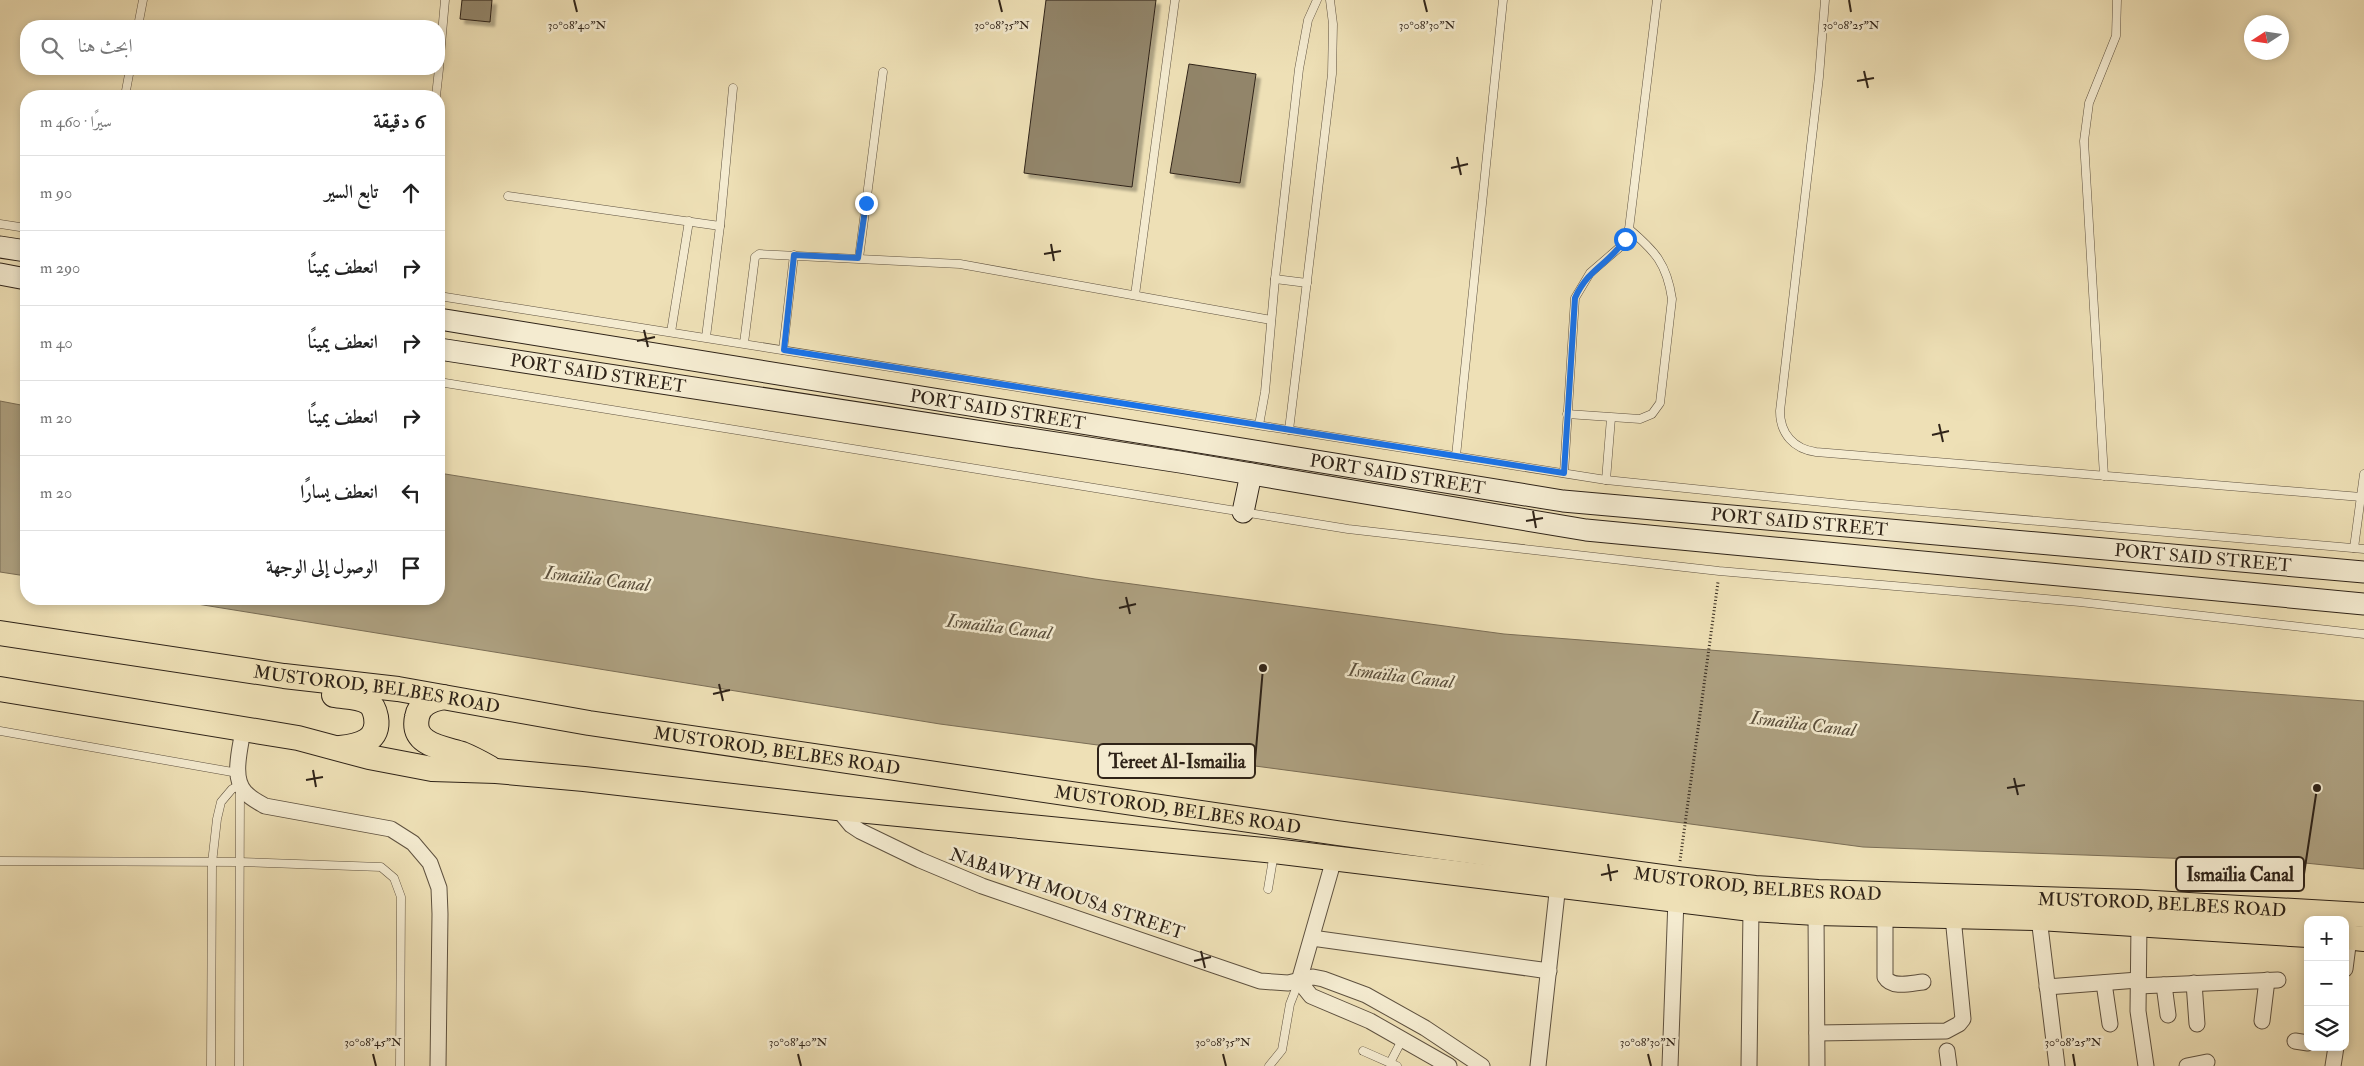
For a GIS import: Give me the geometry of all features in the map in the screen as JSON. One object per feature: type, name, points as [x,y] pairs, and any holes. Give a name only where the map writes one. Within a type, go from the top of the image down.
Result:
[{"type":"main road","points":[[0,247],[20,250]]},
{"type":"main road","points":[[0,274],[20,278]]},
{"type":"main road","name":"PORT SAID STREET","points":[[445,319],[1562,501],[2364,572]]},
{"type":"main road","name":"PORT SAID STREET","points":[[445,350],[1251,474],[1518,519],[1625,534],[2364,604]]},
{"type":"main road","points":[[1243,512],[1251,474]]},
{"type":"main road","name":"MUSTOROD, BELBES ROAD","points":[[0,633],[284,676],[350,682],[589,723],[1288,826],[1755,888],[2137,902],[2364,915]]},
{"type":"main road","points":[[284,676],[318,691],[362,700],[370,704],[375,712],[377,722],[369,740],[360,745],[340,748]]},
{"type":"main road","name":"MUSTOROD, BELBES ROAD","points":[[0,689],[313,741],[400,764],[432,769],[496,771],[584,779],[837,808],[1274,851],[1558,884],[1751,909],[1816,913],[2038,918],[2304,935]]},
{"type":"main road","points":[[443,697],[430,700],[422,706],[417,714],[416,724],[418,733],[424,741],[433,746],[466,756],[496,771]]},
{"type":"street","points":[[242,729],[239,779],[245,792],[265,806],[391,829],[413,843],[430,863],[439,888],[438,1066]]},
{"type":"street","name":"NABAWYH MOUSA STREET","points":[[837,808],[851,825],[860,831],[920,860],[982,886],[1260,981],[1274,983],[1299,981],[1313,977],[1366,996],[1425,1028],[1482,1066]]},
{"type":"street","points":[[1334,859],[1299,981],[1311,996],[1370,1021],[1403,1038],[1449,1066]]},
{"type":"street","points":[[1538,1066],[1558,884]]},
{"type":"street","points":[[1670,1066],[1676,900]]},
{"type":"street","points":[[1749,1066],[1751,909]]},
{"type":"street","points":[[1816,913],[1817,1066]]},
{"type":"street","points":[[1885,915],[1885,977],[1894,984],[1923,982]]},
{"type":"street","points":[[1816,1033],[1946,1031],[1958,1024],[1963,1019],[1953,917]]},
{"type":"street","points":[[2038,918],[2057,1066]]},
{"type":"street","points":[[2139,924],[2138,983],[2140,1027],[2146,1066]]},
{"type":"street","points":[[1312,938],[1549,971]]},
{"type":"street","points":[[2347,961],[2353,938]]},
{"type":"street","points":[[2047,987],[2104,983],[2194,984],[2272,980],[2262,1020]]},
{"type":"street","points":[[2104,983],[2110,1024]]},
{"type":"street","points":[[2164,984],[2168,1015]]},
{"type":"street","points":[[2194,984],[2198,1024]]},
{"type":"street","points":[[2333,1066],[2335,1051]]},
{"type":"street","points":[[2187,1066],[2206,1062]]},
{"type":"lane","points":[[139,20],[143,0]]},
{"type":"lane","points":[[443,20],[445,0]]},
{"type":"lane","points":[[1135,295],[1175,0]]},
{"type":"lane","points":[[1259,425],[1302,44],[1308,20],[1317,0]]},
{"type":"lane","points":[[1288,430],[1332,74],[1333,24],[1330,0]]},
{"type":"lane","points":[[1456,456],[1503,0]]},
{"type":"lane","points":[[1564,473],[1575,298],[1590,273],[1620,247],[1629,229],[1657,0]]},
{"type":"lane","points":[[1825,0],[1819,77],[1780,411],[1780,420],[1787,436],[1800,448],[1816,452],[2361,497]]},
{"type":"lane","points":[[2104,476],[2084,141],[2089,103],[2116,36],[2118,0]]},
{"type":"lane","points":[[858,258],[883,72]]},
{"type":"lane","points":[[126,90],[129,75]]},
{"type":"lane","points":[[437,90],[438,75]]},
{"type":"lane","points":[[706,338],[720,226],[733,88]]},
{"type":"lane","points":[[508,196],[720,226]]},
{"type":"lane","points":[[671,332],[689,221]]},
{"type":"lane","points":[[0,224],[20,227]]},
{"type":"lane","points":[[1567,414],[1640,419],[1657,409],[1661,396],[1672,299],[1666,273],[1653,249],[1629,229]]},
{"type":"lane","points":[[744,344],[755,257],[759,254],[960,264],[1271,320]]},
{"type":"lane","points":[[784,350],[794,255]]},
{"type":"lane","points":[[1275,279],[1307,283]]},
{"type":"lane","points":[[445,297],[1606,480],[1852,506],[2364,549]]},
{"type":"lane","points":[[445,383],[1348,529],[1719,571],[2080,602],[2364,634]]},
{"type":"lane","points":[[1606,480],[1611,418]]},
{"type":"lane","points":[[2354,548],[2364,474]]},
{"type":"lane","points":[[0,732],[239,779]]},
{"type":"lane","points":[[239,779],[239,1066]]},
{"type":"lane","points":[[211,1066],[212,863],[218,810],[226,795],[239,779]]},
{"type":"lane","points":[[1268,889],[1274,851]]},
{"type":"lane","points":[[0,861],[240,862],[381,867],[391,873],[400,890],[402,905],[400,1066]]},
{"type":"lane","points":[[1268,1066],[1282,1050],[1290,1004],[1299,981]]},
{"type":"lane","points":[[1363,1051],[1394,1065],[1403,1038]]},
{"type":"path","points":[[1683,846],[1719,571]]},
{"type":"water","points":[[0,401],[20,405],[20,575],[0,572]]},
{"type":"water","points":[[445,474],[1095,579],[1504,634],[2364,701],[2364,869],[2305,863],[1863,847],[940,724],[203,605],[445,605]]},
{"type":"building","points":[[462,0],[492,0],[490,22],[460,19]]},
{"type":"building","points":[[1046,0],[1156,0],[1132,187],[1024,173]]},
{"type":"building","points":[[1189,64],[1256,74],[1240,183],[1170,173]]},
{"type":"place","name":"Tereet Al-Ismailia","points":[[1263,668]]},
{"type":"place","name":"Ismaïlia Canal","points":[[2317,788]]},
{"type":"route","points":[[866,203],[858,258],[794,255],[784,350],[1564,473],[1575,298],[1584,280],[1598,266],[1614,255],[1625,239]]}]
